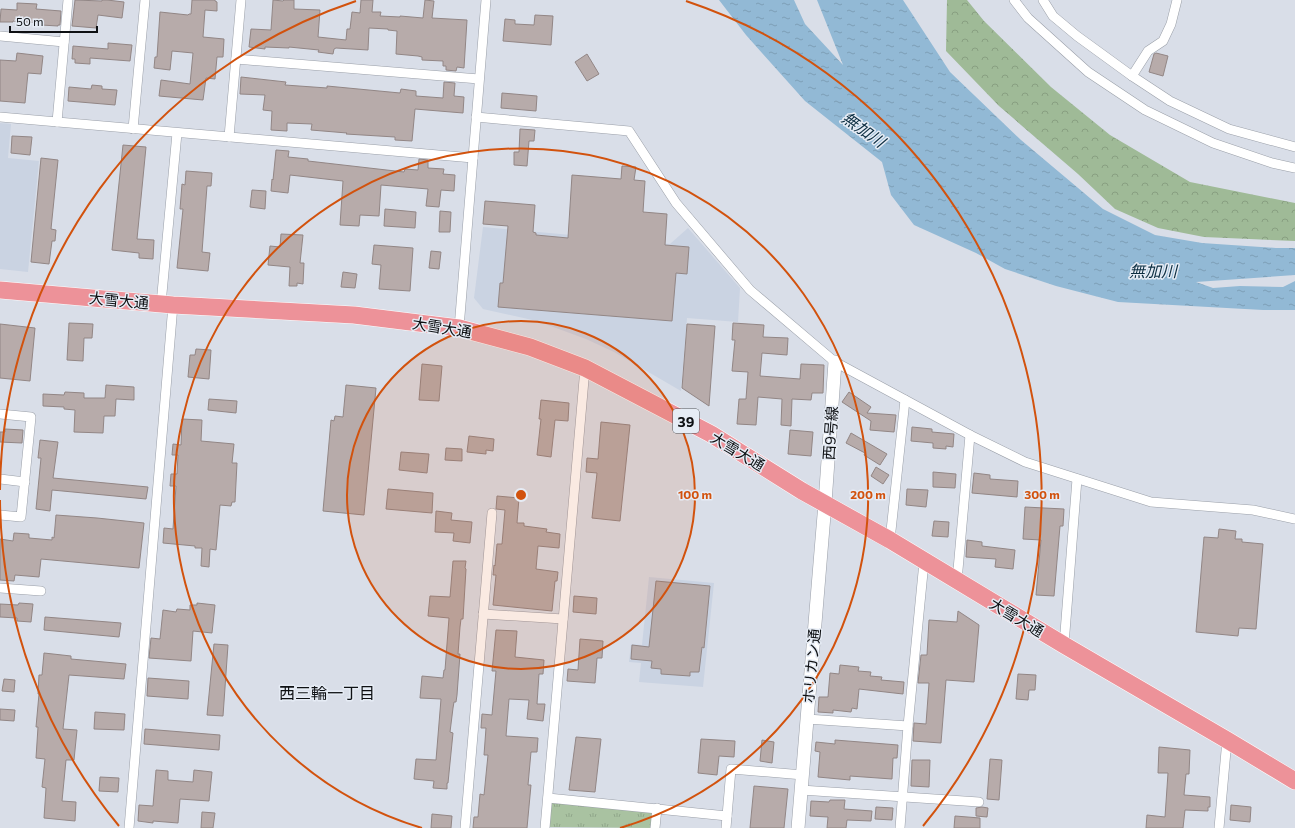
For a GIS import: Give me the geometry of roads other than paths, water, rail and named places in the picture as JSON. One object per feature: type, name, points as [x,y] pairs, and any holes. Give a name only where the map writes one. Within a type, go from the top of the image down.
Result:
[{"type":"highway","name":"大雪大通","points":[[0,290],[167,304],[354,315],[459,328],[530,347],[585,368],[711,434],[802,491],[890,540],[924,562],[1227,740],[1295,782]]},
{"type":"street","points":[[57,122],[68,0]]},
{"type":"street","points":[[133,129],[145,0]]},
{"type":"street","points":[[229,137],[241,0]]},
{"type":"street","points":[[459,328],[486,0]]},
{"type":"street","points":[[1014,0],[1028,18],[1088,72],[1145,110],[1213,143],[1272,163],[1295,168]]},
{"type":"street","points":[[1043,0],[1053,16],[1077,36],[1132,76],[1170,101],[1229,129],[1295,147]]},
{"type":"street","points":[[1132,76],[1148,51],[1163,41],[1171,24],[1177,0]]},
{"type":"street","points":[[0,36],[64,42]]},
{"type":"street","points":[[236,59],[479,79]]},
{"type":"street","points":[[0,117],[473,158]]},
{"type":"street","points":[[476,118],[629,131],[676,203],[750,290],[835,362],[970,435],[1025,462],[1151,502],[1253,510],[1295,519]]},
{"type":"street","points":[[130,828],[167,304],[177,133]]},
{"type":"street","name":"西9号線","points":[[825,503],[835,362]]},
{"type":"street","points":[[545,828],[585,368]]},
{"type":"street","points":[[890,540],[905,400]]},
{"type":"street","points":[[0,414],[31,417],[21,517],[0,515]]},
{"type":"street","points":[[957,581],[970,435]]},
{"type":"street","points":[[0,479],[25,482]]},
{"type":"street","points":[[1064,645],[1077,479]]},
{"type":"street","name":"ホリカン通","points":[[798,828],[825,503]]},
{"type":"street","points":[[465,828],[492,513]]},
{"type":"street","points":[[900,828],[924,562]]},
{"type":"street","points":[[0,588],[41,591]]},
{"type":"street","points":[[483,614],[563,619]]},
{"type":"street","points":[[807,719],[908,726]]},
{"type":"street","points":[[1219,828],[1227,740]]},
{"type":"street","points":[[726,828],[732,769],[803,775]]},
{"type":"street","points":[[802,790],[979,802]]},
{"type":"street","points":[[548,798],[727,816]]},
{"type":"street","points":[[655,828],[657,808]]},
{"type":"water","name":"無加川","points":[[719,0],[794,0],[805,24],[843,65],[817,0],[903,0],[950,72],[1021,140],[1103,209],[1155,235],[1202,243],[1295,248],[1295,275],[1196,282],[1213,288],[1240,286],[1283,287],[1295,281],[1295,310],[1263,310],[1118,302],[1056,286],[1005,269],[976,253],[914,225],[891,195],[882,162],[805,101],[746,35]]},
{"type":"district","name":"西三輪一丁目","points":[[327,692]]}]
